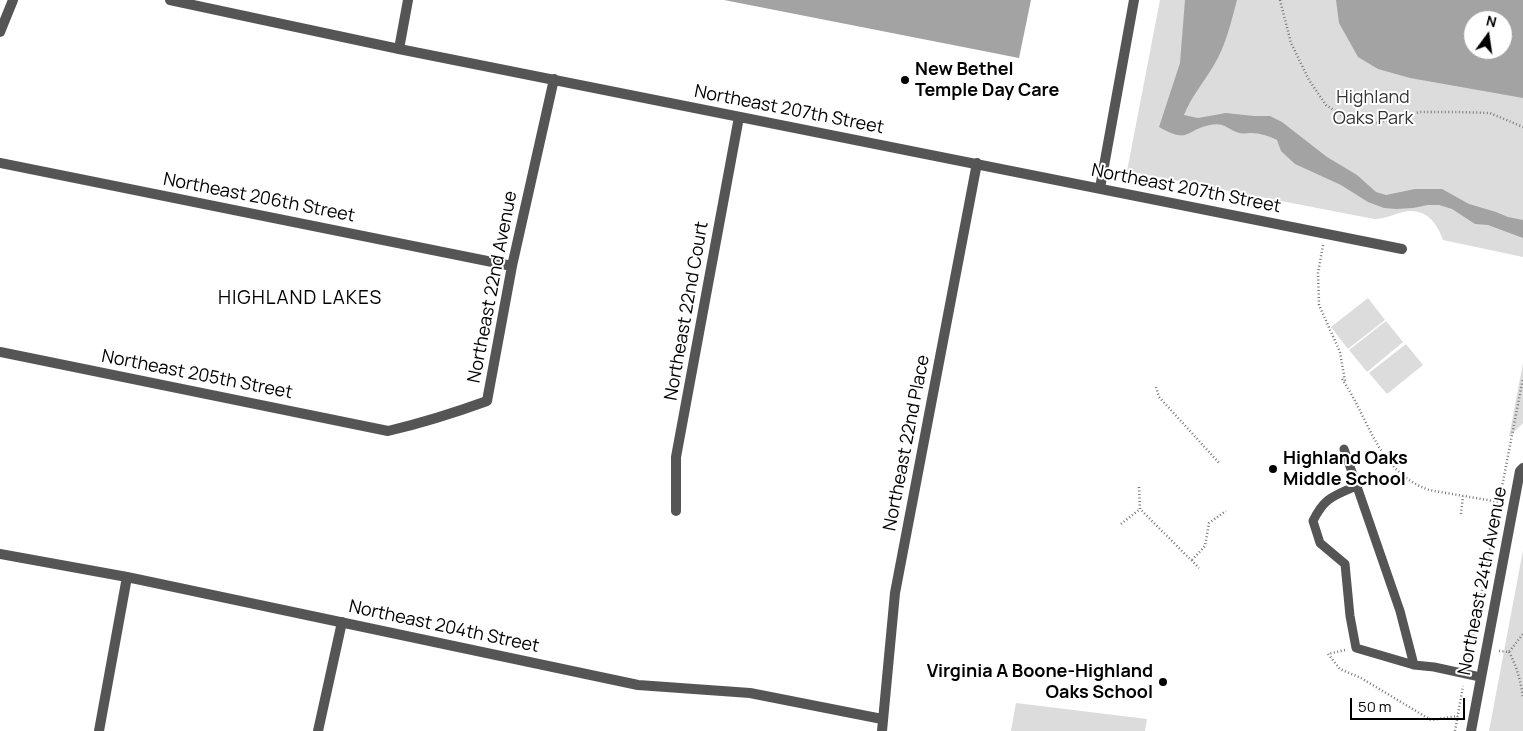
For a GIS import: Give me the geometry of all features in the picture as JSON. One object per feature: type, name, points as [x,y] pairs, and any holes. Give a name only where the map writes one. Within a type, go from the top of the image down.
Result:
[{"type":"street","points":[[0,32],[13,0]]},
{"type":"street","name":"Northeast 207th Street","points":[[170,0],[399,49],[1402,249]]},
{"type":"street","points":[[399,49],[408,0]]},
{"type":"street","points":[[1100,188],[1134,0]]},
{"type":"street","name":"Northeast 22nd Avenue","points":[[388,430],[418,424],[458,412],[487,400],[512,266],[554,79]]},
{"type":"street","name":"Northeast 22nd Court","points":[[676,511],[676,457],[739,117]]},
{"type":"street","name":"Northeast 206th Street","points":[[0,163],[512,266]]},
{"type":"street","name":"Northeast 22nd Place","points":[[882,731],[895,593],[977,163]]},
{"type":"street","name":"Northeast 205th Street","points":[[0,352],[388,430]]},
{"type":"street","name":"Northeast 24th Avenue","points":[[1471,731],[1520,471],[1523,468]]},
{"type":"street","name":"Northeast 204th Street","points":[[0,554],[127,577],[638,685],[750,693],[882,719]]},
{"type":"street","points":[[99,731],[127,577]]},
{"type":"street","points":[[318,731],[342,622]]},
{"type":"lane","points":[[1344,449],[1400,611],[1414,665]]},
{"type":"lane","points":[[1356,486],[1328,499],[1319,508],[1313,521],[1314,529],[1320,542],[1345,564],[1350,616],[1356,648],[1414,665],[1480,676]]},
{"type":"path","points":[[1280,0],[1291,43],[1309,80],[1326,105],[1352,122],[1368,125],[1420,112],[1474,112],[1490,113],[1523,127]]},
{"type":"path","points":[[1325,233],[1318,273],[1319,305],[1340,352],[1345,384]]},
{"type":"path","points":[[1455,731],[1523,378]]},
{"type":"path","points":[[1342,380],[1356,401],[1374,441],[1393,467],[1418,486],[1428,490],[1499,502]]},
{"type":"path","points":[[1156,387],[1159,397],[1220,464]]},
{"type":"path","points":[[1139,487],[1140,509],[1199,568]]},
{"type":"path","points":[[1461,514],[1463,496]]},
{"type":"path","points":[[1122,524],[1140,509]]},
{"type":"path","points":[[1192,560],[1205,546],[1209,523],[1226,511]]},
{"type":"path","points":[[1509,652],[1523,634]]},
{"type":"path","points":[[1356,648],[1328,654],[1340,669],[1368,682],[1431,720],[1458,716]]},
{"type":"path","points":[[1486,648],[1509,652]]},
{"type":"path","points":[[1509,652],[1521,683],[1523,698]]},
{"type":"green space","name":"Highland Oaks Park","points":[[1160,0],[1523,0],[1523,257],[1443,240],[1435,224],[1427,216],[1416,211],[1374,219],[1127,171]]},
{"type":"green space","points":[[1368,298],[1385,320],[1348,349],[1331,327]]},
{"type":"green space","points":[[1386,321],[1403,342],[1367,372],[1349,350]]},
{"type":"green space","points":[[1406,344],[1423,365],[1387,394],[1369,373]]},
{"type":"green space","points":[[1523,363],[1523,423],[1509,437]]},
{"type":"green space","points":[[1523,550],[1523,731],[1489,731]]},
{"type":"green space","points":[[1016,703],[1147,719],[1145,731],[1011,731]]},
{"type":"shaded area","points":[[724,0],[1031,0],[1019,58]]},
{"type":"shaded area","points":[[1185,0],[1237,0],[1222,50],[1184,115],[1198,118],[1226,113],[1270,116],[1282,122],[1327,157],[1357,175],[1376,192],[1386,195],[1415,189],[1442,189],[1469,204],[1523,220],[1523,238],[1488,225],[1475,224],[1452,209],[1439,205],[1396,209],[1384,208],[1368,202],[1341,185],[1295,164],[1281,151],[1277,140],[1264,135],[1239,133],[1215,124],[1186,135],[1176,135],[1159,127],[1180,63]]},
{"type":"shaded area","points":[[1336,0],[1523,0],[1523,98],[1410,78],[1378,69],[1358,57],[1339,23]]},
{"type":"place","name":"New Bethel Temple Day Care","points":[[905,80]]},
{"type":"place","name":"Highland Oaks Middle School","points":[[1273,469]]},
{"type":"place","name":"Virginia A Boone-Highland Oaks School","points":[[1163,682]]},
{"type":"district","name":"HIGHLAND LAKES","points":[[300,299]]}]
